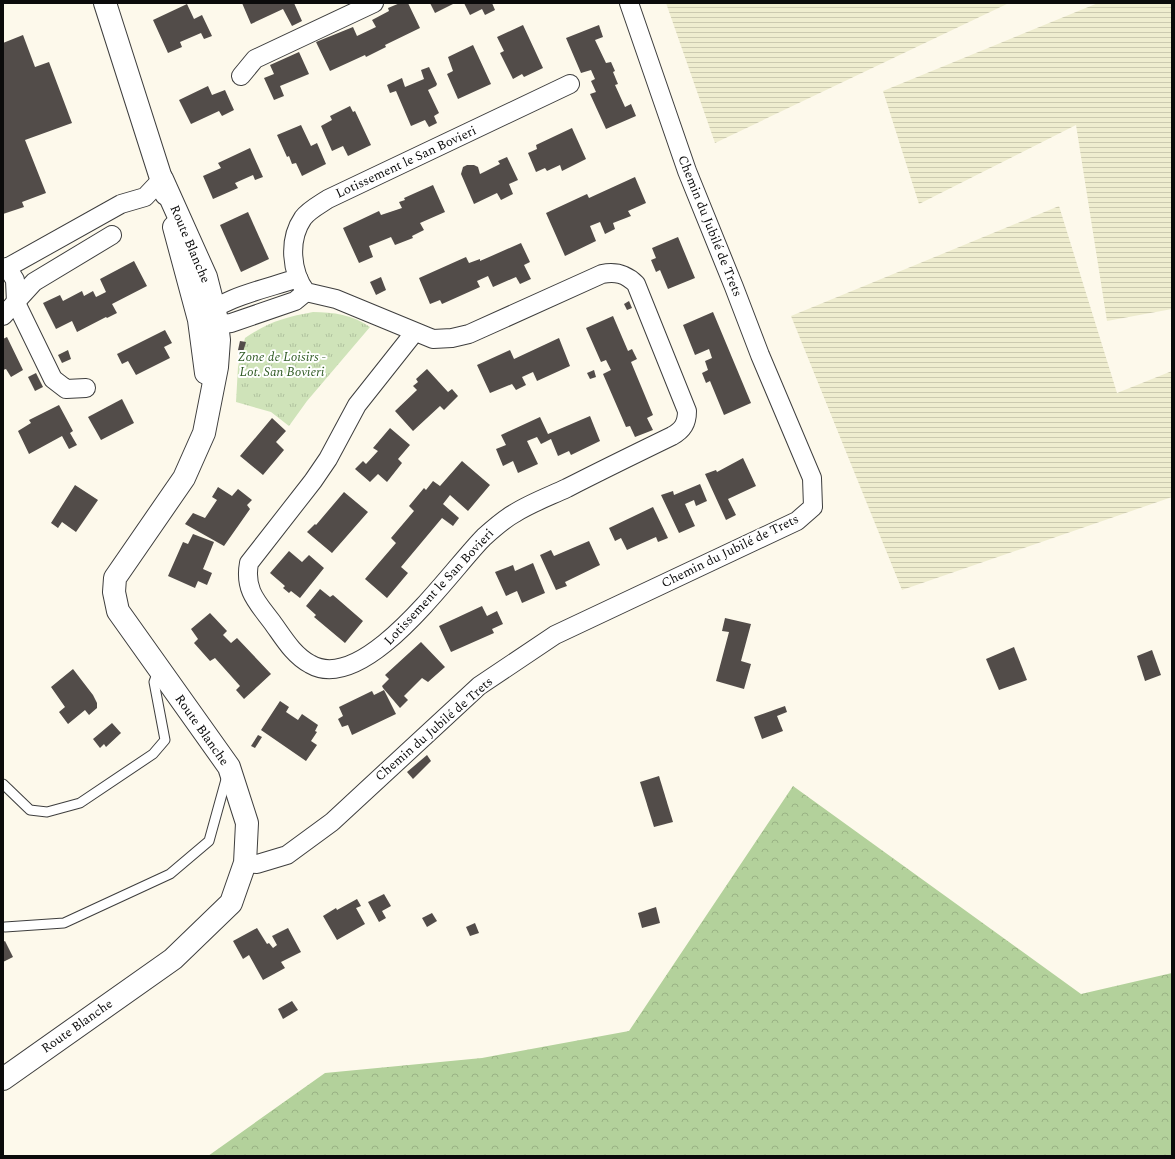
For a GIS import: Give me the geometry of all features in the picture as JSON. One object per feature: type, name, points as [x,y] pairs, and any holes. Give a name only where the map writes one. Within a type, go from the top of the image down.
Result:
[{"type":"street","name":"Route Blanche","points":[[3,1079],[173,959],[231,903],[245,863],[247,823],[229,767],[118,611],[114,592],[115,578],[184,478],[204,433],[208,404],[205,359],[210,317],[162,179],[105,3]]},
{"type":"street","points":[[241,76],[255,59],[374,3]]},
{"type":"street","name":"Chemin du Jubilé de Trets","points":[[245,863],[257,864],[287,855],[332,822],[479,686],[555,635],[796,521],[813,507],[812,478],[760,355],[734,286],[687,171],[629,3]]},
{"type":"street","name":"Lotissement le San Bovieri","points":[[414,333],[357,405],[328,459],[313,481],[249,563],[247,572],[250,592],[291,649],[310,665],[334,670],[344,668],[359,662],[382,647],[403,627],[484,538],[515,513],[680,432],[687,419],[687,410],[636,284],[622,274],[612,272],[602,274],[470,334],[452,338],[433,339],[414,333],[302,285],[293,262],[296,231],[303,217],[328,199],[570,84]]},
{"type":"street","points":[[86,388],[66,389],[54,379],[16,303],[15,280],[5,268],[121,204],[145,198],[162,179]]},
{"type":"street","points":[[3,316],[34,282],[112,234]]},
{"type":"street","points":[[210,317],[231,323],[295,301],[302,285]]},
{"type":"lane","points":[[3,784],[30,810],[47,812],[80,803],[153,754],[165,740],[154,682],[159,668]]},
{"type":"lane","points":[[5,927],[64,923],[170,874],[209,841],[229,767]]},
{"type":"shaded area","points":[[666,3],[1009,3],[715,143]]},
{"type":"shaded area","points":[[1098,3],[1172,3],[1172,309],[1107,321],[1076,125],[919,204],[883,91]]},
{"type":"shaded area","points":[[1059,206],[1117,393],[1172,371],[1172,497],[902,590],[791,316]]},
{"type":"green space","name":"Zone de Loisirs - Lot. San Bovieri","points":[[313,312],[343,315],[370,327],[307,401],[289,426],[271,412],[236,402],[238,367],[245,338],[253,332],[278,321]]},
{"type":"green space","points":[[793,786],[1081,994],[1172,973],[1172,1156],[208,1156],[325,1073],[482,1058],[629,1031]]},
{"type":"building","points":[[242,3],[294,3],[302,21],[292,26],[283,9],[251,24]]},
{"type":"building","points":[[400,3],[408,3],[420,28],[385,45],[386,47],[366,57],[365,55],[330,71],[316,42],[353,27],[357,36],[376,27],[372,20],[389,11],[388,8]]},
{"type":"building","points":[[430,3],[455,3],[435,13]]},
{"type":"building","points":[[464,3],[492,3],[495,10],[485,15],[482,9],[470,15]]},
{"type":"building","points":[[187,4],[194,19],[202,15],[212,36],[204,39],[201,33],[180,42],[182,47],[168,53],[153,20]]},
{"type":"building","points":[[523,25],[543,68],[524,77],[522,74],[513,79],[500,53],[504,51],[497,37]]},
{"type":"building","points":[[599,25],[603,37],[595,40],[606,63],[611,62],[618,84],[615,85],[625,107],[631,104],[636,116],[606,129],[590,94],[596,92],[591,81],[595,79],[591,70],[581,73],[566,38]]},
{"type":"building","points":[[23,35],[35,67],[49,62],[72,123],[25,140],[46,193],[22,202],[24,207],[3,214],[3,43]]},
{"type":"building","points":[[473,45],[491,84],[458,99],[447,74],[453,71],[448,57]]},
{"type":"building","points":[[299,52],[309,74],[280,86],[284,96],[274,100],[264,78],[274,74],[270,65]]},
{"type":"building","points":[[429,67],[437,84],[428,90],[439,113],[434,116],[437,123],[429,127],[425,120],[411,126],[396,91],[390,93],[387,85],[402,78],[405,87],[424,79],[421,70]]},
{"type":"building","points":[[208,86],[212,95],[225,90],[234,110],[222,116],[219,111],[191,124],[179,100]]},
{"type":"building","points":[[350,106],[353,112],[355,111],[371,145],[348,156],[343,146],[332,151],[321,126],[332,120],[330,116]]},
{"type":"building","points":[[301,125],[311,146],[317,143],[326,164],[302,176],[296,163],[292,164],[289,156],[287,157],[277,135]]},
{"type":"building","points":[[572,128],[586,159],[562,171],[560,165],[547,171],[545,168],[536,172],[528,153],[537,149],[536,145]]},
{"type":"building","points":[[250,148],[263,177],[255,180],[253,175],[235,183],[238,188],[213,199],[203,176],[221,168],[218,163]]},
{"type":"building","points":[[507,157],[518,180],[509,184],[513,194],[501,200],[497,193],[474,204],[461,174],[463,167],[467,165],[474,165],[478,167],[480,174],[500,164],[498,161]]},
{"type":"building","points":[[635,177],[646,203],[628,211],[631,216],[613,223],[615,229],[605,234],[600,222],[590,226],[596,241],[565,256],[546,213],[587,194],[589,198]]},
{"type":"building","points":[[433,185],[445,212],[420,223],[424,230],[412,236],[413,238],[395,245],[391,237],[369,246],[373,257],[359,263],[343,228],[379,211],[381,215],[402,208],[399,202],[405,200],[404,198]]},
{"type":"building","points":[[248,212],[269,259],[241,272],[220,225]]},
{"type":"building","points":[[678,237],[695,278],[668,289],[660,270],[656,272],[651,260],[656,258],[652,248]]},
{"type":"building","points":[[521,243],[530,262],[524,265],[531,279],[520,284],[516,277],[493,287],[488,276],[477,281],[480,287],[442,304],[440,300],[430,304],[419,278],[466,257],[469,263],[480,259],[480,261]]},
{"type":"building","points":[[134,261],[147,286],[112,304],[117,313],[77,332],[72,321],[56,329],[43,303],[60,295],[63,301],[82,291],[84,296],[93,291],[96,297],[106,292],[100,279]]},
{"type":"building","points":[[381,277],[386,290],[376,295],[370,282]]},
{"type":"building","points":[[629,301],[632,308],[627,310],[624,304]]},
{"type":"building","points":[[713,312],[751,403],[724,415],[710,381],[706,383],[702,373],[708,370],[705,361],[712,358],[709,349],[695,355],[683,325]]},
{"type":"building","points":[[613,316],[628,351],[632,349],[637,359],[631,362],[653,415],[647,418],[653,430],[635,437],[630,426],[626,427],[603,374],[611,370],[606,360],[601,362],[586,328]]},
{"type":"building","points":[[165,330],[172,343],[164,347],[170,358],[136,375],[128,361],[122,364],[117,354]]},
{"type":"building","points":[[7,337],[23,370],[11,377],[6,369],[3,370],[3,339]]},
{"type":"building","points":[[559,338],[570,366],[537,381],[533,372],[522,377],[526,385],[516,390],[512,384],[490,393],[477,365],[510,350],[514,359]]},
{"type":"building","points":[[240,341],[246,342],[243,352],[238,350]]},
{"type":"building","points":[[68,350],[71,359],[62,363],[58,355]]},
{"type":"building","points":[[427,369],[448,392],[452,389],[458,396],[444,410],[440,406],[413,431],[395,411],[417,390],[413,386],[418,382],[416,379]]},
{"type":"building","points":[[594,370],[596,377],[590,379],[587,373]]},
{"type":"building","points":[[36,373],[43,387],[35,391],[28,377]]},
{"type":"building","points":[[122,399],[134,423],[101,440],[88,417]]},
{"type":"building","points":[[59,405],[73,431],[70,433],[77,445],[69,449],[62,436],[29,454],[18,431],[31,423],[29,420]]},
{"type":"building","points":[[590,416],[600,441],[571,455],[569,451],[558,456],[551,439],[541,444],[537,437],[527,441],[538,464],[518,473],[513,461],[503,466],[496,449],[506,445],[501,435],[540,417],[548,434]]},
{"type":"building","points":[[272,418],[286,431],[276,442],[284,450],[263,475],[240,456]]},
{"type":"building","points":[[390,428],[410,445],[398,459],[402,463],[387,482],[378,474],[370,482],[355,469],[363,461],[366,464],[378,451],[373,448]]},
{"type":"building","points":[[743,458],[756,486],[728,499],[736,515],[726,520],[705,474],[716,470],[717,472]]},
{"type":"building","points":[[462,461],[490,485],[468,511],[450,495],[443,504],[459,518],[453,526],[442,518],[401,567],[408,573],[387,598],[365,579],[396,543],[391,538],[414,511],[409,506],[424,488],[426,490],[433,481],[440,486]]},
{"type":"building","points":[[700,484],[707,501],[696,506],[694,500],[685,504],[695,526],[679,533],[661,495],[673,491],[674,495]]},
{"type":"building","points":[[75,485],[98,500],[76,532],[62,522],[58,528],[51,523]]},
{"type":"building","points":[[218,487],[232,496],[238,489],[252,500],[247,505],[250,509],[224,546],[185,524],[193,513],[205,518],[217,500],[212,497]]},
{"type":"building","points":[[344,492],[368,512],[332,553],[307,532],[315,524],[316,525]]},
{"type":"building","points":[[653,507],[668,538],[658,542],[656,537],[627,550],[621,538],[615,541],[609,528]]},
{"type":"building","points":[[193,534],[214,542],[203,569],[212,573],[207,585],[198,581],[195,588],[168,576],[183,542],[188,544]]},
{"type":"building","points":[[589,541],[600,565],[565,582],[567,586],[556,590],[540,555],[551,550],[554,556]]},
{"type":"building","points":[[289,551],[302,562],[309,555],[324,568],[300,598],[291,591],[289,593],[283,588],[285,586],[270,573]]},
{"type":"building","points":[[533,563],[545,593],[522,603],[517,591],[506,596],[495,572],[513,565],[515,571]]},
{"type":"building","points":[[320,589],[330,597],[333,595],[363,621],[345,643],[314,617],[316,615],[306,606]]},
{"type":"building","points":[[482,606],[487,616],[497,611],[503,624],[492,629],[494,633],[451,652],[439,626]]},
{"type":"building","points":[[210,613],[227,631],[223,635],[231,643],[237,638],[271,674],[244,699],[236,690],[240,686],[215,658],[210,661],[194,643],[198,639],[191,629]]},
{"type":"building","points":[[725,618],[751,624],[741,661],[751,664],[744,689],[716,681],[729,632],[722,631]]},
{"type":"building","points":[[421,642],[445,667],[428,682],[422,678],[404,696],[408,700],[400,708],[382,686],[389,679],[385,675]]},
{"type":"building","points":[[1014,647],[1027,680],[999,690],[986,659]]},
{"type":"building","points":[[1152,650],[1161,675],[1145,681],[1137,656]]},
{"type":"building","points":[[73,669],[93,695],[97,703],[97,708],[89,715],[85,710],[68,724],[59,712],[65,707],[51,687]]},
{"type":"building","points":[[384,690],[396,714],[352,735],[348,725],[342,727],[338,719],[343,716],[339,707],[372,691],[374,695]]},
{"type":"building","points":[[280,701],[289,707],[286,712],[298,720],[302,714],[318,725],[315,731],[317,732],[311,741],[317,745],[306,761],[261,730]]},
{"type":"building","points":[[785,706],[787,712],[777,716],[783,731],[762,739],[754,717]]},
{"type":"building","points":[[112,723],[121,733],[106,747],[104,744],[100,748],[93,739]]},
{"type":"building","points":[[258,735],[262,737],[255,748],[251,746]]},
{"type":"building","points":[[427,755],[431,761],[413,779],[407,772]]},
{"type":"building","points":[[659,776],[673,822],[654,827],[640,782]]},
{"type":"building","points":[[384,894],[391,906],[382,911],[386,918],[379,922],[368,902]]},
{"type":"building","points":[[357,899],[361,906],[356,908],[365,924],[337,940],[323,916],[336,908],[337,910]]},
{"type":"building","points":[[656,907],[660,923],[642,928],[638,913]]},
{"type":"building","points":[[432,913],[437,921],[427,927],[422,918]]},
{"type":"building","points":[[475,923],[479,933],[470,936],[466,927]]},
{"type":"building","points":[[257,928],[267,944],[269,943],[273,948],[277,945],[272,936],[288,928],[301,952],[281,962],[285,968],[263,980],[249,955],[243,959],[233,941]]},
{"type":"building","points":[[5,941],[13,957],[3,962],[3,942]]},
{"type":"building","points":[[292,1001],[298,1010],[283,1019],[278,1009]]}]
